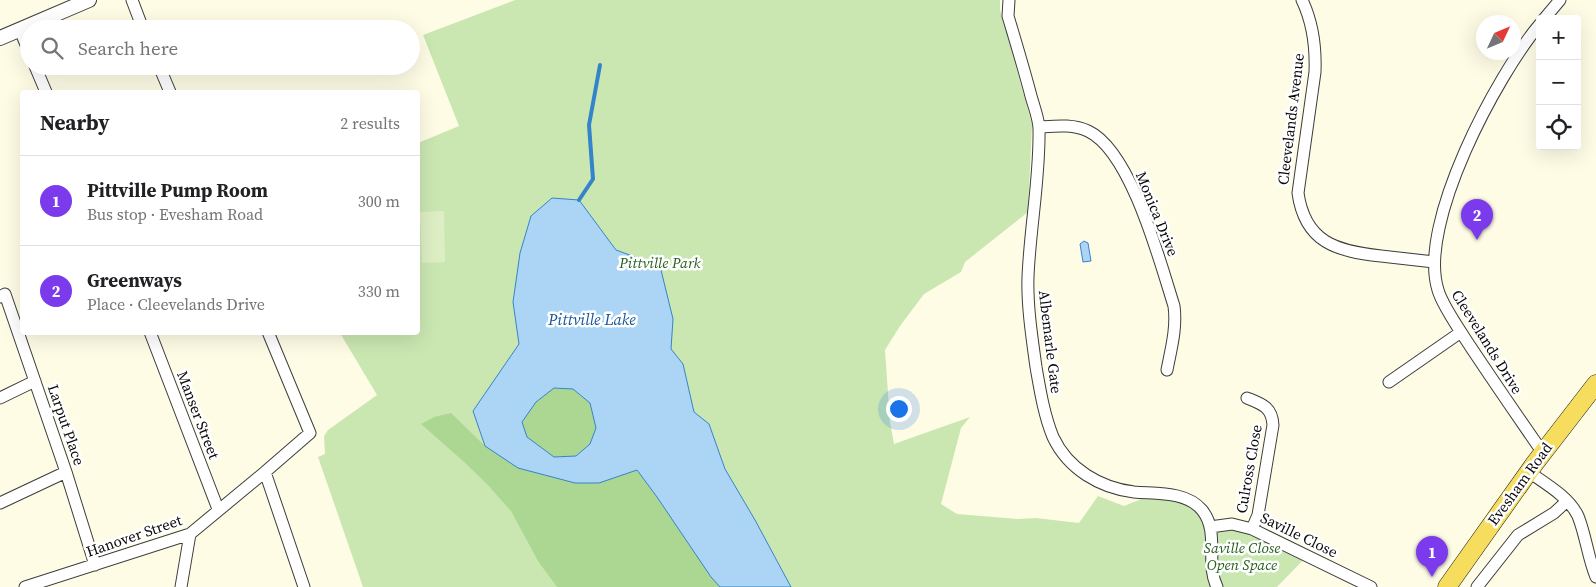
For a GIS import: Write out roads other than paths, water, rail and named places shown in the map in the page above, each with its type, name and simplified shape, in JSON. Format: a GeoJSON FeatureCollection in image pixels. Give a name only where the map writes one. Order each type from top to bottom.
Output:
{"type":"FeatureCollection","features":[{"type":"Feature","properties":{"kind":"main road","name":"Evesham Road"},"geometry":{"type":"LineString","coordinates":[[1447,587],[1542,453],[1596,384]]}},
{"type":"Feature","properties":{"kind":"street"},"geometry":{"type":"LineString","coordinates":[[43,20],[89,0]]}},
{"type":"Feature","properties":{"kind":"street"},"geometry":{"type":"LineString","coordinates":[[132,0],[140,20]]}},
{"type":"Feature","properties":{"kind":"street","name":"Albemarle Gate"},"geometry":{"type":"LineString","coordinates":[[1009,0],[1008,16],[1040,127],[1028,278],[1032,336],[1040,392],[1052,434],[1068,460],[1086,475],[1121,490],[1169,494],[1189,501],[1203,512],[1210,527]]}},
{"type":"Feature","properties":{"kind":"street","name":"Cleevelands Avenue"},"geometry":{"type":"LineString","coordinates":[[1302,0],[1311,24],[1316,56],[1298,193],[1301,210],[1309,226],[1328,244],[1344,251],[1434,262]]}},
{"type":"Feature","properties":{"kind":"street"},"geometry":{"type":"LineString","coordinates":[[1547,15],[1560,0]]}},
{"type":"Feature","properties":{"kind":"street","name":"Cleevelands Drive"},"geometry":{"type":"LineString","coordinates":[[1536,29],[1499,84],[1478,122],[1465,151],[1444,210],[1434,262],[1438,293],[1461,332],[1542,453]]}},
{"type":"Feature","properties":{"kind":"street"},"geometry":{"type":"LineString","coordinates":[[0,38],[20,30]]}},
{"type":"Feature","properties":{"kind":"street"},"geometry":{"type":"LineString","coordinates":[[39,75],[45,90]]}},
{"type":"Feature","properties":{"kind":"street"},"geometry":{"type":"LineString","coordinates":[[163,75],[169,90]]}},
{"type":"Feature","properties":{"kind":"street","name":"Monica Drive"},"geometry":{"type":"LineString","coordinates":[[1040,127],[1072,126],[1089,131],[1108,146],[1126,177],[1149,228],[1174,306],[1176,318],[1167,370]]}},
{"type":"Feature","properties":{"kind":"street","name":"Larput Place"},"geometry":{"type":"LineString","coordinates":[[3,296],[35,381],[95,565]]}},
{"type":"Feature","properties":{"kind":"street"},"geometry":{"type":"LineString","coordinates":[[1389,382],[1461,332]]}},
{"type":"Feature","properties":{"kind":"street","name":"Manser Street"},"geometry":{"type":"LineString","coordinates":[[151,335],[218,509]]}},
{"type":"Feature","properties":{"kind":"street","name":"Hanover Street"},"geometry":{"type":"LineString","coordinates":[[25,587],[190,534],[310,433],[269,335]]}},
{"type":"Feature","properties":{"kind":"street"},"geometry":{"type":"LineString","coordinates":[[0,398],[35,381]]}},
{"type":"Feature","properties":{"kind":"street","name":"Culross Close"},"geometry":{"type":"LineString","coordinates":[[1247,398],[1266,407],[1272,417],[1273,425],[1258,515],[1252,529]]}},
{"type":"Feature","properties":{"kind":"street"},"geometry":{"type":"LineString","coordinates":[[0,503],[66,472]]}},
{"type":"Feature","properties":{"kind":"street"},"geometry":{"type":"LineString","coordinates":[[265,472],[304,587]]}},
{"type":"Feature","properties":{"kind":"street"},"geometry":{"type":"LineString","coordinates":[[1529,472],[1567,501],[1578,516],[1596,577]]}},
{"type":"Feature","properties":{"kind":"street"},"geometry":{"type":"LineString","coordinates":[[1478,587],[1518,535],[1554,513],[1567,501]]}},
{"type":"Feature","properties":{"kind":"street","name":"Saville Close"},"geometry":{"type":"LineString","coordinates":[[1210,527],[1232,524],[1252,529],[1371,587]]}},
{"type":"Feature","properties":{"kind":"street"},"geometry":{"type":"LineString","coordinates":[[1210,527],[1212,569],[1214,582],[1217,587]]}},
{"type":"Feature","properties":{"kind":"street"},"geometry":{"type":"LineString","coordinates":[[181,587],[190,534]]}},
{"type":"Feature","properties":{"kind":"water","name":"Pittville Lake"},"geometry":{"type":"Polygon","coordinates":[[[552,198],[579,200],[616,250],[649,262],[661,270],[673,319],[671,349],[683,364],[694,412],[709,424],[725,469],[791,587],[720,587],[711,577],[637,470],[599,483],[575,483],[518,468],[485,446],[473,411],[519,344],[513,302],[520,253],[531,216],[552,198]],[[554,388],[536,402],[522,422],[527,437],[554,457],[576,456],[590,444],[596,428],[590,403],[573,389],[554,388]]]}},
{"type":"Feature","properties":{"kind":"water"},"geometry":{"type":"Polygon","coordinates":[[[1084,241],[1088,243],[1091,261],[1083,262],[1080,244],[1084,241]]]}},
{"type":"Feature","properties":{"kind":"waterway"},"geometry":{"type":"LineString","coordinates":[[579,200],[593,179],[589,125],[600,65]]}},
{"type":"Feature","properties":{"kind":"place","name":"Greenways"},"geometry":{"type":"Point","coordinates":[1477,240]}},
{"type":"Feature","properties":{"kind":"place","name":"Pittville Pump Room"},"geometry":{"type":"Point","coordinates":[1432,577]}},
{"type":"Feature","properties":{"kind":"park label","name":"Pittville Park"},"geometry":{"type":"Point","coordinates":[660,263]}},
{"type":"Feature","properties":{"kind":"park label","name":"Saville Close Open Space"},"geometry":{"type":"Point","coordinates":[1242,556]}}]}
